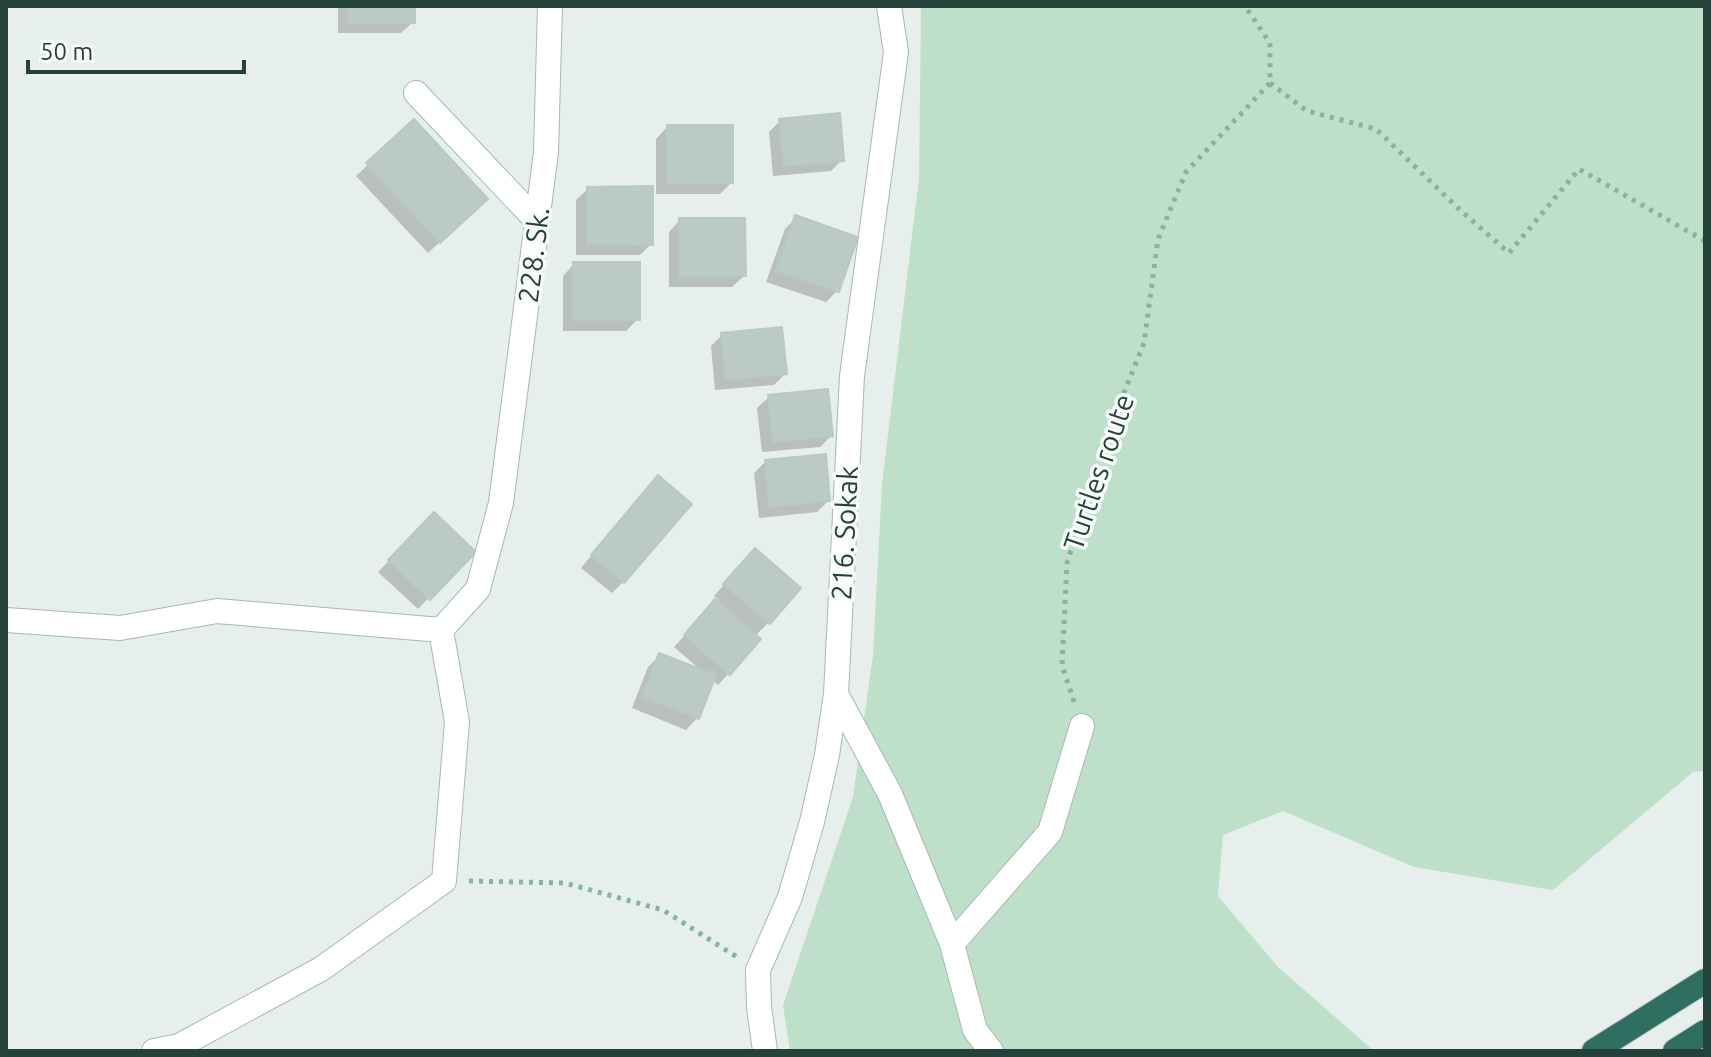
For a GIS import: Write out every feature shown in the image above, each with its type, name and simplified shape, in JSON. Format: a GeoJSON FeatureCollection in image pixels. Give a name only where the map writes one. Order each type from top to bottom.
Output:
{"type":"FeatureCollection","features":[{"type":"Feature","properties":{"kind":"highway"},"geometry":{"type":"LineString","coordinates":[[1594,1051],[1705,981]]}},
{"type":"Feature","properties":{"kind":"highway"},"geometry":{"type":"LineString","coordinates":[[1675,1051],[1705,1032]]}},
{"type":"Feature","properties":{"kind":"street","name":"228. Sk."},"geometry":{"type":"LineString","coordinates":[[441,630],[478,589],[501,503],[546,152],[550,6]]}},
{"type":"Feature","properties":{"kind":"street","name":"216. Sokak"},"geometry":{"type":"LineString","coordinates":[[765,1051],[758,970],[790,897],[812,822],[836,694],[852,376],[896,52],[889,6]]}},
{"type":"Feature","properties":{"kind":"street"},"geometry":{"type":"LineString","coordinates":[[416,93],[537,221]]}},
{"type":"Feature","properties":{"kind":"street"},"geometry":{"type":"LineString","coordinates":[[6,620],[120,628],[217,611],[441,630],[457,722],[444,881],[321,969],[179,1046],[154,1051]]}},
{"type":"Feature","properties":{"kind":"street"},"geometry":{"type":"LineString","coordinates":[[836,694],[890,794],[952,944],[975,1030],[991,1051]]}},
{"type":"Feature","properties":{"kind":"street"},"geometry":{"type":"LineString","coordinates":[[952,944],[1050,832],[1082,726]]}},
{"type":"Feature","properties":{"kind":"path"},"geometry":{"type":"LineString","coordinates":[[1245,6],[1270,43],[1270,83],[1307,111],[1376,129],[1509,253],[1579,169],[1705,241]]}},
{"type":"Feature","properties":{"kind":"path","name":"Turtles route"},"geometry":{"type":"LineString","coordinates":[[1082,726],[1062,665],[1067,563],[1108,432],[1144,343],[1158,239],[1186,172],[1270,83]]}},
{"type":"Feature","properties":{"kind":"path"},"geometry":{"type":"LineString","coordinates":[[444,881],[565,883],[649,906],[663,910],[758,970]]}},
{"type":"Feature","properties":{"kind":"green space"},"geometry":{"type":"Polygon","coordinates":[[[921,6],[1705,6],[1705,771],[1693,772],[1553,890],[1414,867],[1283,811],[1223,835],[1218,896],[1278,967],[1374,1051],[790,1051],[783,1005],[853,797],[873,655],[882,484],[919,178],[921,6]]]}},
{"type":"Feature","properties":{"kind":"building"},"geometry":{"type":"Polygon","coordinates":[[[348,6],[415,6],[415,23],[348,23],[348,6]]]}},
{"type":"Feature","properties":{"kind":"building"},"geometry":{"type":"Polygon","coordinates":[[[840,113],[844,161],[784,166],[779,119],[840,113]]]}},
{"type":"Feature","properties":{"kind":"building"},"geometry":{"type":"Polygon","coordinates":[[[414,119],[488,199],[440,243],[366,163],[414,119]]]}},
{"type":"Feature","properties":{"kind":"building"},"geometry":{"type":"Polygon","coordinates":[[[667,125],[733,125],[733,183],[667,183],[667,125]]]}},
{"type":"Feature","properties":{"kind":"building"},"geometry":{"type":"Polygon","coordinates":[[[653,186],[653,245],[587,244],[587,187],[653,186]]]}},
{"type":"Feature","properties":{"kind":"building"},"geometry":{"type":"Polygon","coordinates":[[[795,215],[858,237],[839,292],[776,271],[795,215]]]}},
{"type":"Feature","properties":{"kind":"building"},"geometry":{"type":"Polygon","coordinates":[[[679,218],[745,218],[746,276],[679,276],[679,218]]]}},
{"type":"Feature","properties":{"kind":"building"},"geometry":{"type":"Polygon","coordinates":[[[573,262],[640,262],[640,320],[573,320],[573,262]]]}},
{"type":"Feature","properties":{"kind":"building"},"geometry":{"type":"Polygon","coordinates":[[[782,327],[787,374],[726,380],[721,333],[782,327]]]}},
{"type":"Feature","properties":{"kind":"building"},"geometry":{"type":"Polygon","coordinates":[[[828,389],[833,436],[773,442],[768,395],[828,389]]]}},
{"type":"Feature","properties":{"kind":"building"},"geometry":{"type":"Polygon","coordinates":[[[826,454],[830,501],[769,507],[765,460],[826,454]]]}},
{"type":"Feature","properties":{"kind":"building"},"geometry":{"type":"Polygon","coordinates":[[[658,475],[692,504],[624,583],[591,555],[658,475]]]}},
{"type":"Feature","properties":{"kind":"building"},"geometry":{"type":"Polygon","coordinates":[[[434,512],[476,552],[430,600],[388,560],[434,512]]]}},
{"type":"Feature","properties":{"kind":"building"},"geometry":{"type":"Polygon","coordinates":[[[755,548],[801,588],[770,624],[723,584],[755,548]]]}},
{"type":"Feature","properties":{"kind":"building"},"geometry":{"type":"Polygon","coordinates":[[[715,599],[761,639],[730,675],[684,635],[715,599]]]}},
{"type":"Feature","properties":{"kind":"building"},"geometry":{"type":"Polygon","coordinates":[[[659,653],[716,675],[699,719],[642,697],[659,653]]]}}]}
